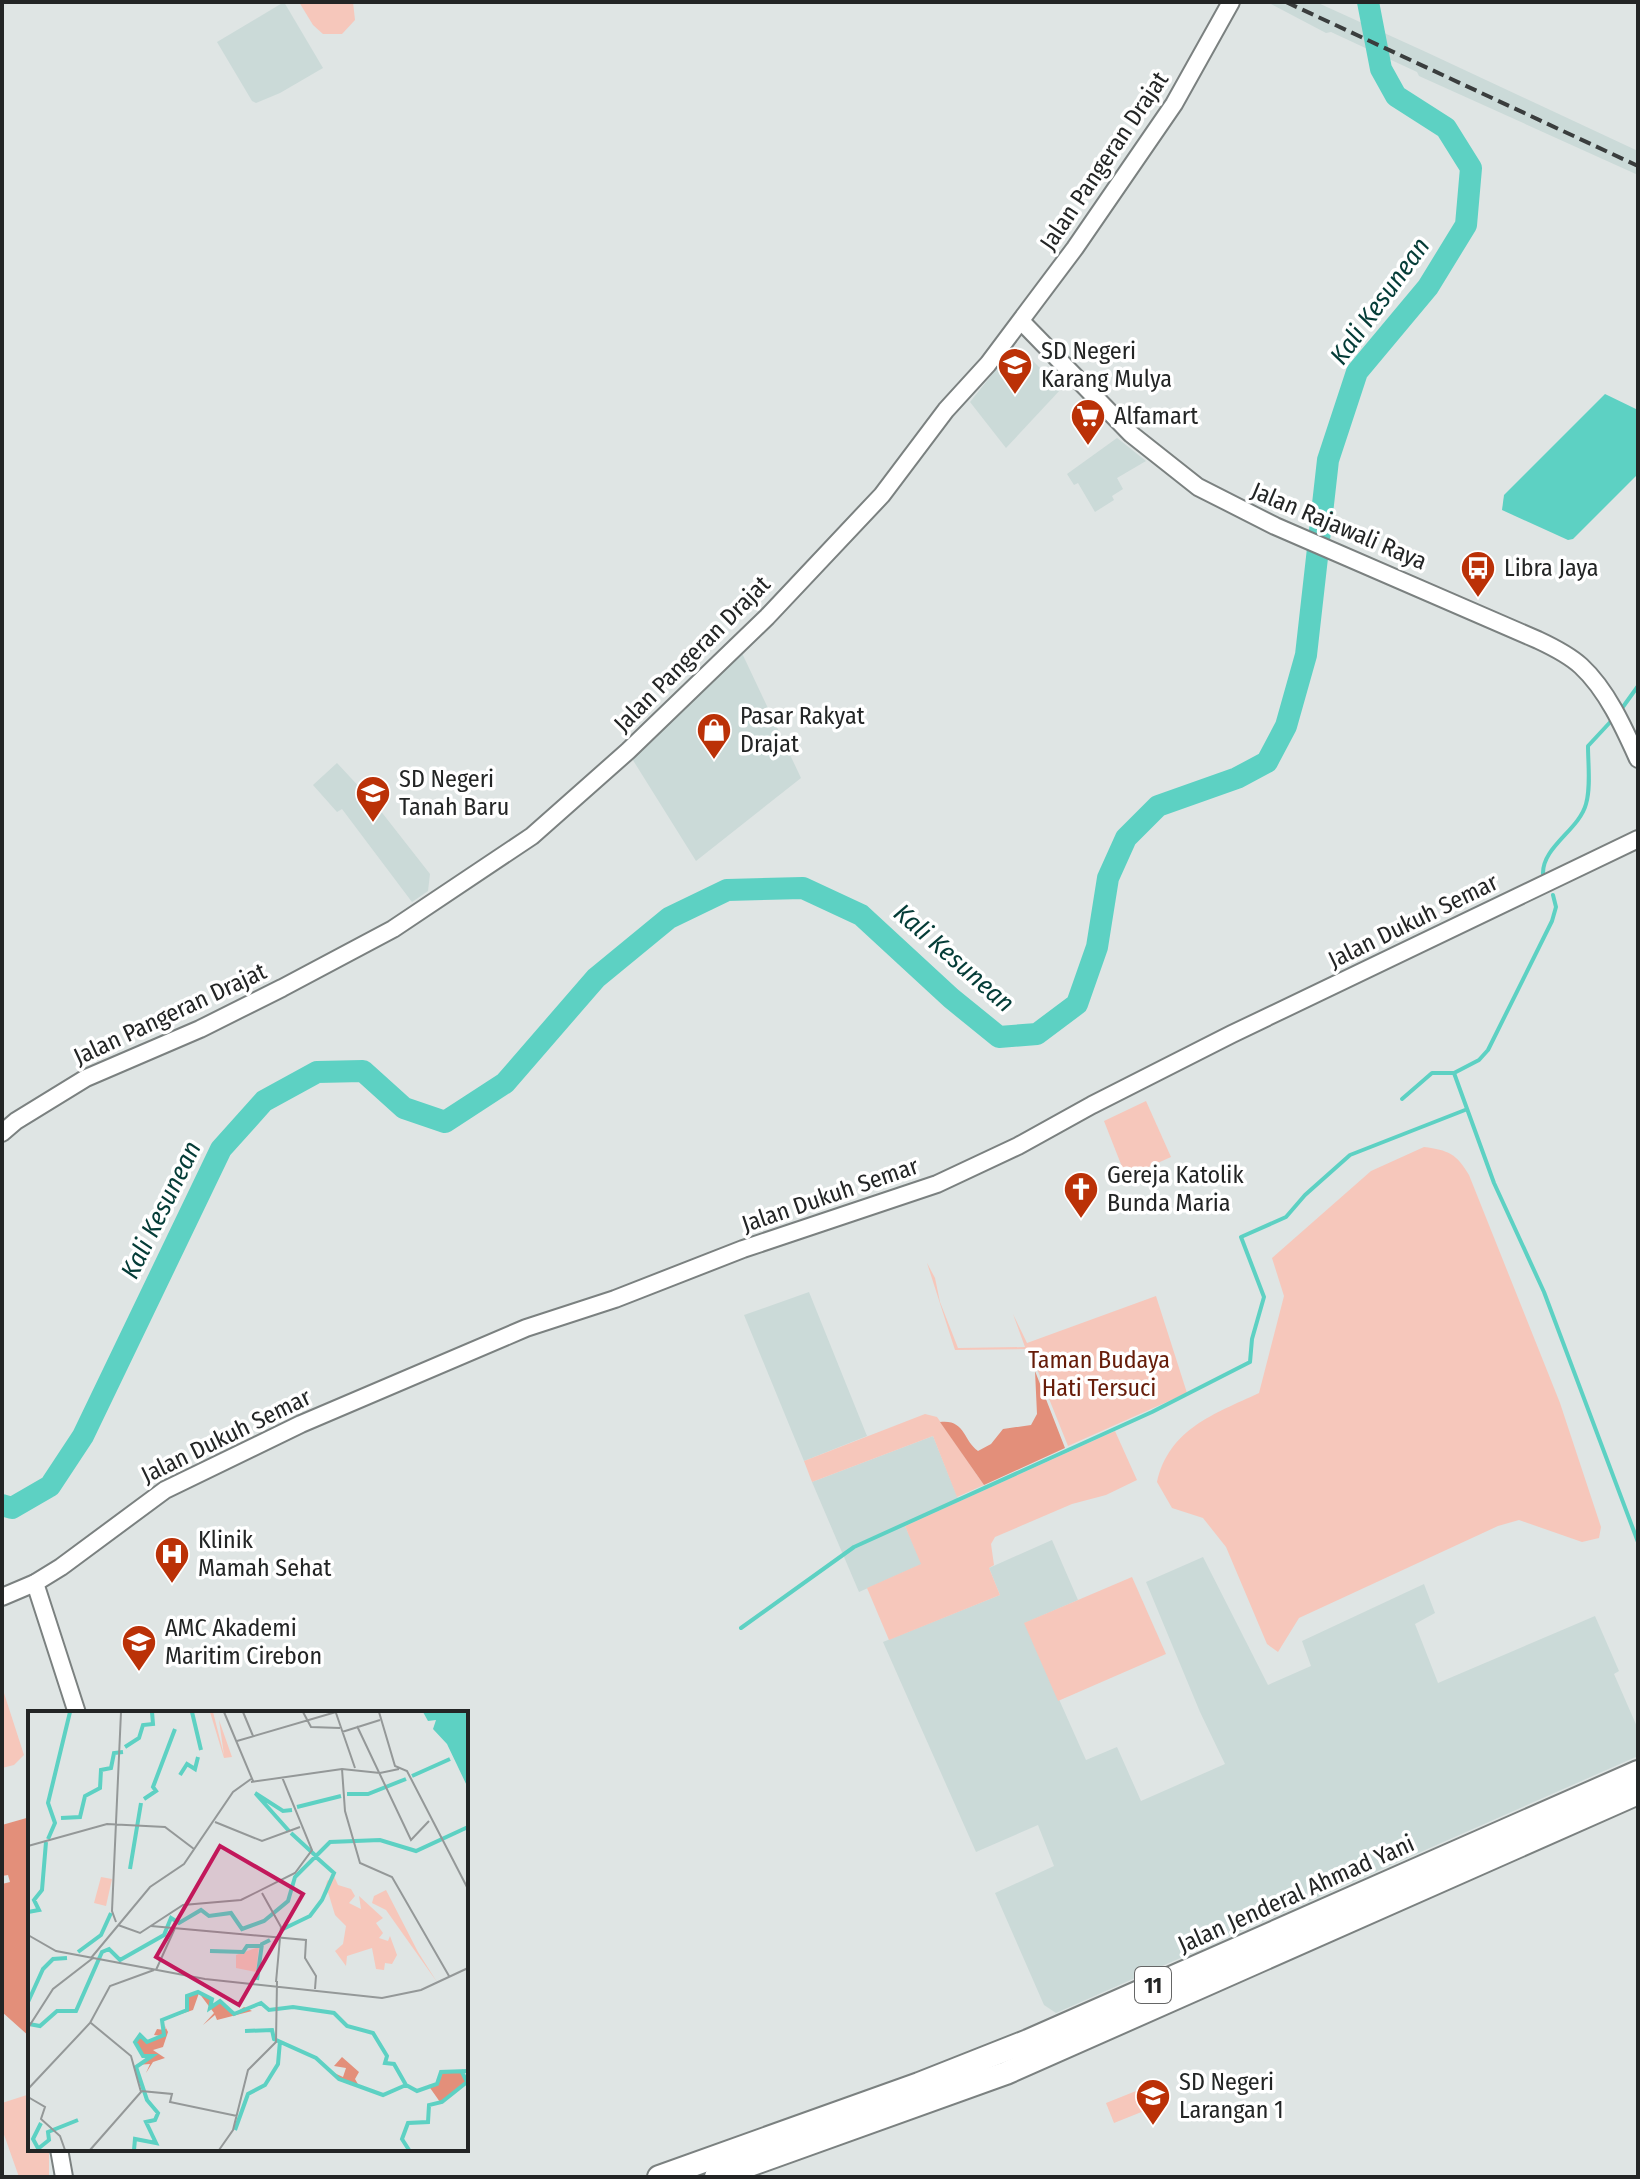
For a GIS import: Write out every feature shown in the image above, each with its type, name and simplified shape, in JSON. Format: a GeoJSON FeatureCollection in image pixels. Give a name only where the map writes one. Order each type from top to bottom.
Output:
{"type":"FeatureCollection","features":[{"type":"Feature","properties":{"kind":"highway","name":"Jalan Jenderal Ahmad Yani"},"geometry":{"type":"LineString","coordinates":[[659,2177],[933,2079],[1028,2041],[1638,1772]]}},
{"type":"Feature","properties":{"kind":"highway","name":"Jalan Jenderal Ahmad Yani"},"geometry":{"type":"LineString","coordinates":[[716,2177],[1006,2073],[1638,1793]]}},
{"type":"Feature","properties":{"kind":"street","name":"Jalan Pangeran Drajat"},"geometry":{"type":"LineString","coordinates":[[2,1133],[86,1078],[200,1029],[393,929],[532,836],[628,751],[767,617],[882,495],[946,410],[1022,322],[1174,104],[1231,2]]}},
{"type":"Feature","properties":{"kind":"street","name":"Jalan Rajawali Raya"},"geometry":{"type":"LineString","coordinates":[[1022,322],[1120,424],[1198,487],[1275,526],[1342,553],[1571,657],[1590,676],[1608,703],[1638,759]]}},
{"type":"Feature","properties":{"kind":"street","name":"Jalan Dukuh Semar"},"geometry":{"type":"LineString","coordinates":[[2,1597],[35,1583],[61,1567],[165,1490],[301,1424],[526,1328],[615,1299],[743,1249],[937,1184],[1018,1146],[1245,1028],[1638,839]]}},
{"type":"Feature","properties":{"kind":"street"},"geometry":{"type":"LineString","coordinates":[[35,1583],[76,1711]]}},
{"type":"Feature","properties":{"kind":"street"},"geometry":{"type":"LineString","coordinates":[[59,2151],[64,2177]]}},
{"type":"Feature","properties":{"kind":"shaded area"},"geometry":{"type":"Polygon","coordinates":[[[284,2],[323,68],[256,103],[217,42],[284,2]]]}},
{"type":"Feature","properties":{"kind":"shaded area"},"geometry":{"type":"Polygon","coordinates":[[[1267,2],[1316,2],[1426,52],[1638,151],[1638,175],[1419,76],[1417,72],[1331,32],[1326,33],[1267,2]]]}},
{"type":"Feature","properties":{"kind":"shaded area","name":"SD Negeri Karang Mulya"},"geometry":{"type":"Polygon","coordinates":[[[1011,351],[1024,352],[1061,389],[1006,448],[970,402],[1011,351]]]}},
{"type":"Feature","properties":{"kind":"shaded area"},"geometry":{"type":"Polygon","coordinates":[[[1605,394],[1638,410],[1638,474],[1573,539],[1568,540],[1502,510],[1504,495],[1605,394]]]}},
{"type":"Feature","properties":{"kind":"shaded area"},"geometry":{"type":"Polygon","coordinates":[[[1117,438],[1146,461],[1117,478],[1123,489],[1112,496],[1114,500],[1095,512],[1078,483],[1074,485],[1067,474],[1117,438]]]}},
{"type":"Feature","properties":{"kind":"shaded area"},"geometry":{"type":"Polygon","coordinates":[[[741,651],[801,778],[696,861],[631,757],[741,651]]]}},
{"type":"Feature","properties":{"kind":"shaded area","name":"SD Negeri Tanah Baru"},"geometry":{"type":"Polygon","coordinates":[[[337,763],[376,805],[430,874],[428,891],[412,902],[342,809],[337,812],[313,785],[337,763]]]}},
{"type":"Feature","properties":{"kind":"shaded area"},"geometry":{"type":"Polygon","coordinates":[[[809,1292],[867,1436],[804,1461],[744,1315],[809,1292]]]}},
{"type":"Feature","properties":{"kind":"shaded area"},"geometry":{"type":"Polygon","coordinates":[[[1035,1371],[1065,1448],[984,1485],[940,1422],[959,1427],[978,1451],[991,1444],[1003,1429],[1031,1425],[1037,1414],[1035,1371]]]}},
{"type":"Feature","properties":{"kind":"shaded area"},"geometry":{"type":"Polygon","coordinates":[[[933,1436],[959,1501],[905,1526],[922,1564],[859,1592],[812,1482],[933,1436]]]}},
{"type":"Feature","properties":{"kind":"shaded area"},"geometry":{"type":"Polygon","coordinates":[[[1052,1540],[1078,1600],[1025,1623],[1086,1760],[1117,1747],[1141,1801],[1225,1764],[1146,1582],[1203,1557],[1268,1685],[1311,1666],[1302,1641],[1424,1584],[1435,1613],[1415,1624],[1438,1683],[1595,1616],[1619,1671],[1614,1674],[1638,1729],[1638,1756],[1056,2013],[1044,2005],[995,1893],[1054,1866],[1038,1825],[976,1852],[883,1642],[1000,1595],[989,1568],[1052,1540]]]}},
{"type":"Feature","properties":{"kind":"shaded area"},"geometry":{"type":"Polygon","coordinates":[[[28,1818],[28,2035],[2,2012],[2,1884],[10,1882],[8,1875],[2,1876],[2,1825],[28,1818]]]}},
{"type":"Feature","properties":{"kind":"green space"},"geometry":{"type":"Polygon","coordinates":[[[299,2],[353,2],[355,20],[342,34],[323,34],[313,25],[299,2]]]}},
{"type":"Feature","properties":{"kind":"green space"},"geometry":{"type":"Polygon","coordinates":[[[1146,1101],[1171,1157],[1126,1177],[1104,1121],[1146,1101]]]}},
{"type":"Feature","properties":{"kind":"green space"},"geometry":{"type":"Polygon","coordinates":[[[1424,1147],[1451,1154],[1469,1175],[1560,1403],[1601,1527],[1599,1538],[1582,1542],[1519,1520],[1498,1526],[1299,1618],[1278,1652],[1267,1644],[1226,1547],[1203,1518],[1172,1508],[1157,1482],[1163,1464],[1183,1436],[1210,1416],[1259,1393],[1284,1296],[1272,1258],[1371,1171],[1424,1147]]]}},
{"type":"Feature","properties":{"kind":"green space","name":"Taman Budaya Hati Tersuci"},"geometry":{"type":"Polygon","coordinates":[[[927,1263],[958,1348],[1025,1347],[1013,1314],[1027,1343],[1156,1296],[1187,1393],[1068,1446],[1029,1349],[955,1350],[927,1263]]]}},
{"type":"Feature","properties":{"kind":"green space"},"geometry":{"type":"Polygon","coordinates":[[[925,1414],[937,1417],[984,1485],[957,1497],[933,1436],[812,1482],[804,1461],[925,1414]]]}},
{"type":"Feature","properties":{"kind":"green space"},"geometry":{"type":"Polygon","coordinates":[[[1115,1431],[1137,1480],[995,1537],[991,1544],[994,1565],[989,1568],[1000,1595],[889,1640],[867,1588],[921,1564],[905,1526],[1115,1431]]]}},
{"type":"Feature","properties":{"kind":"green space"},"geometry":{"type":"Polygon","coordinates":[[[1132,1577],[1166,1654],[1058,1701],[1024,1623],[1132,1577]]]}},
{"type":"Feature","properties":{"kind":"green space"},"geometry":{"type":"Polygon","coordinates":[[[3,1690],[24,1755],[14,1765],[2,1768],[3,1690]]]}},
{"type":"Feature","properties":{"kind":"green space"},"geometry":{"type":"Polygon","coordinates":[[[1141,2089],[1149,2109],[1114,2123],[1106,2103],[1141,2089]]]}},
{"type":"Feature","properties":{"kind":"green space"},"geometry":{"type":"Polygon","coordinates":[[[28,2095],[28,2151],[49,2151],[49,2177],[19,2177],[2,2129],[2,2103],[28,2095]]]}},
{"type":"Feature","properties":{"kind":"waterway","name":"Kali Kesunean"},"geometry":{"type":"LineString","coordinates":[[2,1505],[12,1508],[50,1486],[83,1436],[221,1149],[264,1101],[317,1072],[363,1071],[404,1108],[445,1122],[505,1083],[596,978],[669,918],[727,890],[803,888],[861,915],[951,998],[999,1037],[1037,1034],[1077,1004],[1097,947],[1108,878],[1126,838],[1158,806],[1237,778],[1267,762],[1286,726],[1306,655],[1328,460],[1357,372],[1428,287],[1466,225],[1471,168],[1446,128],[1396,96],[1381,69],[1368,2]]}},
{"type":"Feature","properties":{"kind":"waterway"},"geometry":{"type":"LineString","coordinates":[[1620,711],[1638,686]]}},
{"type":"Feature","properties":{"kind":"waterway"},"geometry":{"type":"LineString","coordinates":[[1543,874],[1548,855],[1576,822],[1586,804],[1588,746],[1614,718]]}},
{"type":"Feature","properties":{"kind":"waterway"},"geometry":{"type":"LineString","coordinates":[[1553,895],[1556,907],[1552,921],[1488,1050],[1479,1060],[1454,1073],[1494,1183],[1544,1292],[1638,1542]]}},
{"type":"Feature","properties":{"kind":"waterway"},"geometry":{"type":"LineString","coordinates":[[1402,1099],[1432,1073],[1454,1073]]}},
{"type":"Feature","properties":{"kind":"waterway"},"geometry":{"type":"LineString","coordinates":[[741,1628],[854,1547],[1152,1412],[1250,1362],[1252,1339],[1264,1297],[1241,1237],[1286,1217],[1305,1195],[1350,1155],[1465,1110]]}},
{"type":"Feature","properties":{"kind":"railway"},"geometry":{"type":"LineString","coordinates":[[1286,2],[1638,166]]}},
{"type":"Feature","properties":{"kind":"place","name":"SD Negeri Karang Mulya"},"geometry":{"type":"Point","coordinates":[1015,396]}},
{"type":"Feature","properties":{"kind":"place","name":"Alfamart"},"geometry":{"type":"Point","coordinates":[1088,447]}},
{"type":"Feature","properties":{"kind":"place","name":"Libra Jaya"},"geometry":{"type":"Point","coordinates":[1478,599]}},
{"type":"Feature","properties":{"kind":"place","name":"Pasar Rakyat Drajat"},"geometry":{"type":"Point","coordinates":[714,761]}},
{"type":"Feature","properties":{"kind":"place","name":"SD Negeri Tanah Baru"},"geometry":{"type":"Point","coordinates":[373,824]}},
{"type":"Feature","properties":{"kind":"place","name":"Gereja Katolik Bunda Maria"},"geometry":{"type":"Point","coordinates":[1081,1220]}},
{"type":"Feature","properties":{"kind":"place","name":"Klinik Mamah Sehat"},"geometry":{"type":"Point","coordinates":[172,1585]}},
{"type":"Feature","properties":{"kind":"place","name":"AMC Akademi Maritim Cirebon"},"geometry":{"type":"Point","coordinates":[139,1673]}},
{"type":"Feature","properties":{"kind":"place","name":"SD Negeri Larangan 1"},"geometry":{"type":"Point","coordinates":[1153,2127]}}]}
